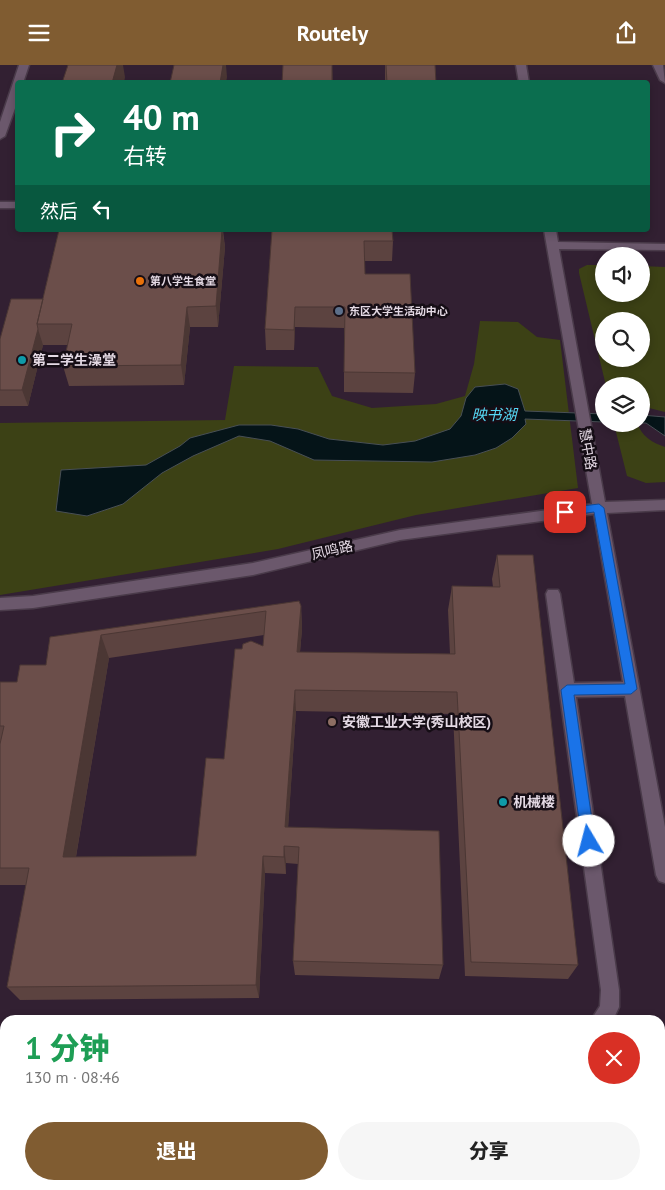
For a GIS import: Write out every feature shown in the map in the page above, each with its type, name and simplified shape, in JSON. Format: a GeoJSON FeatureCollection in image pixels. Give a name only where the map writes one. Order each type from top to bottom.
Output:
{"type":"FeatureCollection","features":[{"type":"Feature","properties":{"kind":"street"},"geometry":{"type":"LineString","coordinates":[[19,80],[24,65]]}},
{"type":"Feature","properties":{"kind":"street"},"geometry":{"type":"LineString","coordinates":[[521,65],[524,80]]}},
{"type":"Feature","properties":{"kind":"street"},"geometry":{"type":"LineString","coordinates":[[658,65],[665,80]]}},
{"type":"Feature","properties":{"kind":"street"},"geometry":{"type":"LineString","coordinates":[[0,136],[15,92]]}},
{"type":"Feature","properties":{"kind":"street"},"geometry":{"type":"LineString","coordinates":[[0,205],[15,205]]}},
{"type":"Feature","properties":{"kind":"street","name":"慧中路"},"geometry":{"type":"LineString","coordinates":[[550,232],[665,875]]}},
{"type":"Feature","properties":{"kind":"street"},"geometry":{"type":"LineString","coordinates":[[553,245],[665,247]]}},
{"type":"Feature","properties":{"kind":"street","name":"凤鸣路"},"geometry":{"type":"LineString","coordinates":[[0,604],[33,602],[253,569],[400,535],[599,508],[665,505]]}},
{"type":"Feature","properties":{"kind":"street"},"geometry":{"type":"LineString","coordinates":[[553,594],[610,990],[610,1009],[607,1015]]}},
{"type":"Feature","properties":{"kind":"street"},"geometry":{"type":"LineString","coordinates":[[567,690],[631,689]]}},
{"type":"Feature","properties":{"kind":"green space"},"geometry":{"type":"Polygon","coordinates":[[[587,265],[595,265],[595,302],[650,302],[650,266],[665,267],[665,412],[650,408],[650,377],[604,377],[601,367],[650,367],[650,312],[595,312],[595,340],[579,269],[587,265]]]}},
{"type":"Feature","properties":{"kind":"green space"},"geometry":{"type":"Polygon","coordinates":[[[480,321],[518,322],[537,337],[560,340],[578,488],[416,515],[278,549],[0,595],[0,423],[225,420],[234,366],[318,367],[332,396],[372,408],[436,404],[465,396],[474,364],[480,321]]]}},
{"type":"Feature","properties":{"kind":"green space"},"geometry":{"type":"Polygon","coordinates":[[[616,432],[642,432],[648,439],[665,447],[665,482],[646,483],[627,476],[616,432]]]}},
{"type":"Feature","properties":{"kind":"water","name":"映书湖"},"geometry":{"type":"Polygon","coordinates":[[[505,384],[518,389],[525,411],[595,414],[595,422],[525,419],[526,424],[512,438],[496,448],[475,455],[432,462],[314,460],[270,441],[239,436],[193,456],[162,473],[123,504],[87,516],[56,511],[61,470],[146,465],[180,446],[190,438],[239,425],[271,425],[298,429],[329,439],[383,445],[415,441],[450,429],[461,416],[466,398],[475,387],[505,384]]]}},
{"type":"Feature","properties":{"kind":"water"},"geometry":{"type":"Polygon","coordinates":[[[650,416],[665,417],[665,436],[650,426],[650,416]]]}},
{"type":"Feature","properties":{"kind":"building"},"geometry":{"type":"Polygon","coordinates":[[[68,65],[117,65],[113,80],[63,80],[68,65]]]}},
{"type":"Feature","properties":{"kind":"building"},"geometry":{"type":"Polygon","coordinates":[[[174,65],[223,65],[220,80],[171,80],[174,65]]]}},
{"type":"Feature","properties":{"kind":"building"},"geometry":{"type":"Polygon","coordinates":[[[283,65],[332,65],[332,80],[282,80],[283,65]]]}},
{"type":"Feature","properties":{"kind":"building"},"geometry":{"type":"Polygon","coordinates":[[[386,65],[435,65],[436,80],[387,80],[386,65]]]}},
{"type":"Feature","properties":{"kind":"building","name":"第八学生食堂"},"geometry":{"type":"Polygon","coordinates":[[[59,232],[222,232],[216,306],[187,307],[181,365],[63,366],[72,324],[37,324],[59,232]]]}},
{"type":"Feature","properties":{"kind":"building","name":"东区大学生活动中心"},"geometry":{"type":"Polygon","coordinates":[[[272,232],[392,232],[393,241],[364,241],[365,274],[410,274],[415,373],[344,372],[345,307],[295,307],[294,330],[265,329],[272,232]]]}},
{"type":"Feature","properties":{"kind":"building","name":"第二学生澡堂"},"geometry":{"type":"Polygon","coordinates":[[[11,299],[43,299],[37,324],[38,329],[22,390],[0,390],[0,339],[11,299]]]}},
{"type":"Feature","properties":{"kind":"building","name":"机械楼"},"geometry":{"type":"Polygon","coordinates":[[[497,555],[533,555],[578,965],[471,962],[457,692],[295,690],[285,827],[439,831],[443,965],[293,961],[299,847],[284,846],[284,857],[263,856],[256,985],[7,987],[29,868],[0,868],[0,744],[4,726],[0,726],[0,682],[17,682],[20,665],[46,665],[50,637],[299,601],[301,606],[297,652],[455,654],[452,586],[500,587],[497,555]],[[266,611],[101,635],[63,857],[196,856],[206,758],[224,759],[235,649],[242,649],[243,644],[251,641],[263,646],[266,611]]]}},
{"type":"Feature","properties":{"kind":"place","name":"第八学生食堂"},"geometry":{"type":"Point","coordinates":[140,281]}},
{"type":"Feature","properties":{"kind":"place","name":"东区大学生活动中心"},"geometry":{"type":"Point","coordinates":[339,311]}},
{"type":"Feature","properties":{"kind":"place","name":"第二学生澡堂"},"geometry":{"type":"Point","coordinates":[22,360]}},
{"type":"Feature","properties":{"kind":"place","name":"安徽工业大学(秀山校区)"},"geometry":{"type":"Point","coordinates":[332,722]}},
{"type":"Feature","properties":{"kind":"place","name":"机械楼"},"geometry":{"type":"Point","coordinates":[503,802]}},
{"type":"Feature","properties":{"kind":"route"},"geometry":{"type":"LineString","coordinates":[[565,512],[599,508],[631,689],[567,690],[589,841]]}}]}
